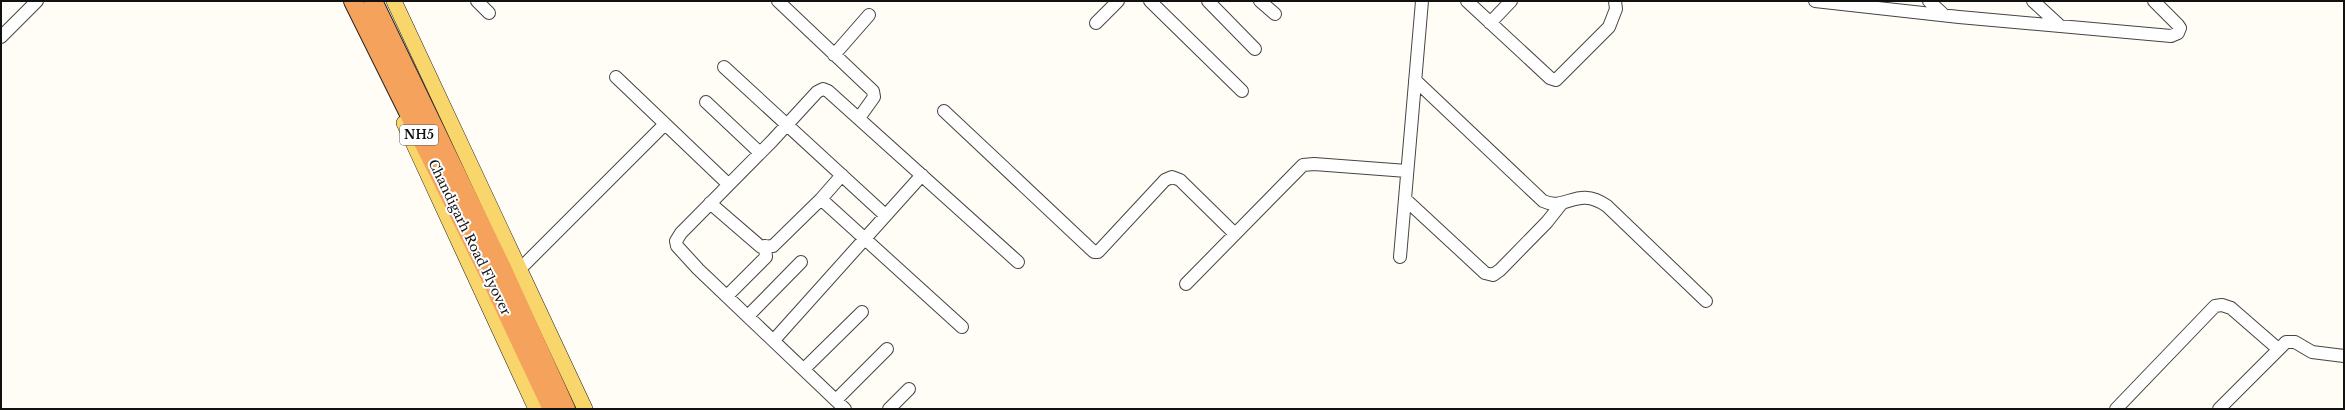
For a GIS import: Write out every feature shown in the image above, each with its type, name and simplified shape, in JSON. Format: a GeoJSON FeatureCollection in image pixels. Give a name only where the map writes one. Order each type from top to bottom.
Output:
{"type":"FeatureCollection","features":[{"type":"Feature","properties":{"kind":"highway","name":"Chandigarh Road Flyover"},"geometry":{"type":"LineString","coordinates":[[353,1],[486,269],[552,409]]}},
{"type":"Feature","properties":{"kind":"highway","name":"Chandigarh Road Flyover"},"geometry":{"type":"LineString","coordinates":[[373,1],[502,268],[566,409]]}},
{"type":"Feature","properties":{"kind":"main road"},"geometry":{"type":"LineString","coordinates":[[346,1],[536,409]]}},
{"type":"Feature","properties":{"kind":"main road"},"geometry":{"type":"LineString","coordinates":[[394,1],[585,409]]}},
{"type":"Feature","properties":{"kind":"street"},"geometry":{"type":"LineString","coordinates":[[1,38],[37,1]]}},
{"type":"Feature","properties":{"kind":"street"},"geometry":{"type":"LineString","coordinates":[[477,1],[489,13]]}},
{"type":"Feature","properties":{"kind":"street"},"geometry":{"type":"LineString","coordinates":[[778,1],[873,91],[874,97],[859,118]]}},
{"type":"Feature","properties":{"kind":"street"},"geometry":{"type":"LineString","coordinates":[[1096,24],[1118,1]]}},
{"type":"Feature","properties":{"kind":"street"},"geometry":{"type":"LineString","coordinates":[[1150,1],[1242,91]]}},
{"type":"Feature","properties":{"kind":"street"},"geometry":{"type":"LineString","coordinates":[[1208,1],[1255,49]]}},
{"type":"Feature","properties":{"kind":"street"},"geometry":{"type":"LineString","coordinates":[[1260,1],[1275,14]]}},
{"type":"Feature","properties":{"kind":"street"},"geometry":{"type":"LineString","coordinates":[[1400,257],[1422,1]]}},
{"type":"Feature","properties":{"kind":"street"},"geometry":{"type":"LineString","coordinates":[[1467,1],[1550,78],[1556,80],[1609,27],[1616,9],[1615,1]]}},
{"type":"Feature","properties":{"kind":"street"},"geometry":{"type":"LineString","coordinates":[[1490,23],[1511,1]]}},
{"type":"Feature","properties":{"kind":"street"},"geometry":{"type":"LineString","coordinates":[[1929,1],[1944,16]]}},
{"type":"Feature","properties":{"kind":"street"},"geometry":{"type":"LineString","coordinates":[[2034,1],[2060,26]]}},
{"type":"Feature","properties":{"kind":"street"},"geometry":{"type":"LineString","coordinates":[[1823,2],[1944,16],[2175,35],[2180,31],[2178,24],[2154,1]]}},
{"type":"Feature","properties":{"kind":"street"},"geometry":{"type":"LineString","coordinates":[[834,55],[869,15]]}},
{"type":"Feature","properties":{"kind":"street"},"geometry":{"type":"LineString","coordinates":[[724,67],[885,215]]}},
{"type":"Feature","properties":{"kind":"street"},"geometry":{"type":"LineString","coordinates":[[616,77],[728,184]]}},
{"type":"Feature","properties":{"kind":"street"},"geometry":{"type":"LineString","coordinates":[[1415,80],[1543,201],[1554,204],[1586,197],[1596,198],[1607,206],[1706,301]]}},
{"type":"Feature","properties":{"kind":"street"},"geometry":{"type":"LineString","coordinates":[[845,409],[698,269],[678,246],[676,241],[681,233],[760,153],[812,96],[823,89],[828,91],[1018,262]]}},
{"type":"Feature","properties":{"kind":"street"},"geometry":{"type":"LineString","coordinates":[[706,102],[760,153]]}},
{"type":"Feature","properties":{"kind":"street"},"geometry":{"type":"LineString","coordinates":[[944,111],[1094,252],[1098,252],[1166,180],[1172,177],[1180,180],[1236,234]]}},
{"type":"Feature","properties":{"kind":"street"},"geometry":{"type":"LineString","coordinates":[[520,269],[665,124]]}},
{"type":"Feature","properties":{"kind":"street"},"geometry":{"type":"LineString","coordinates":[[1186,284],[1303,165],[1314,164],[1407,171]]}},
{"type":"Feature","properties":{"kind":"street"},"geometry":{"type":"LineString","coordinates":[[710,203],[761,247],[773,246],[821,199],[842,175]]}},
{"type":"Feature","properties":{"kind":"street"},"geometry":{"type":"LineString","coordinates":[[774,340],[922,175]]}},
{"type":"Feature","properties":{"kind":"street"},"geometry":{"type":"LineString","coordinates":[[821,199],[962,327]]}},
{"type":"Feature","properties":{"kind":"street"},"geometry":{"type":"LineString","coordinates":[[1405,199],[1485,273],[1493,275],[1500,270],[1537,232],[1562,203]]}},
{"type":"Feature","properties":{"kind":"street"},"geometry":{"type":"LineString","coordinates":[[727,296],[766,257],[765,246]]}},
{"type":"Feature","properties":{"kind":"street"},"geometry":{"type":"LineString","coordinates":[[748,316],[802,262]]}},
{"type":"Feature","properties":{"kind":"street"},"geometry":{"type":"LineString","coordinates":[[2116,409],[2215,306],[2222,305],[2232,308],[2277,348]]}},
{"type":"Feature","properties":{"kind":"street"},"geometry":{"type":"LineString","coordinates":[[804,369],[862,312]]}},
{"type":"Feature","properties":{"kind":"street"},"geometry":{"type":"LineString","coordinates":[[2219,409],[2281,344],[2290,341],[2312,352],[2344,356]]}},
{"type":"Feature","properties":{"kind":"street"},"geometry":{"type":"LineString","coordinates":[[836,400],[887,349]]}},
{"type":"Feature","properties":{"kind":"street"},"geometry":{"type":"LineString","coordinates":[[889,409],[909,389]]}}]}
